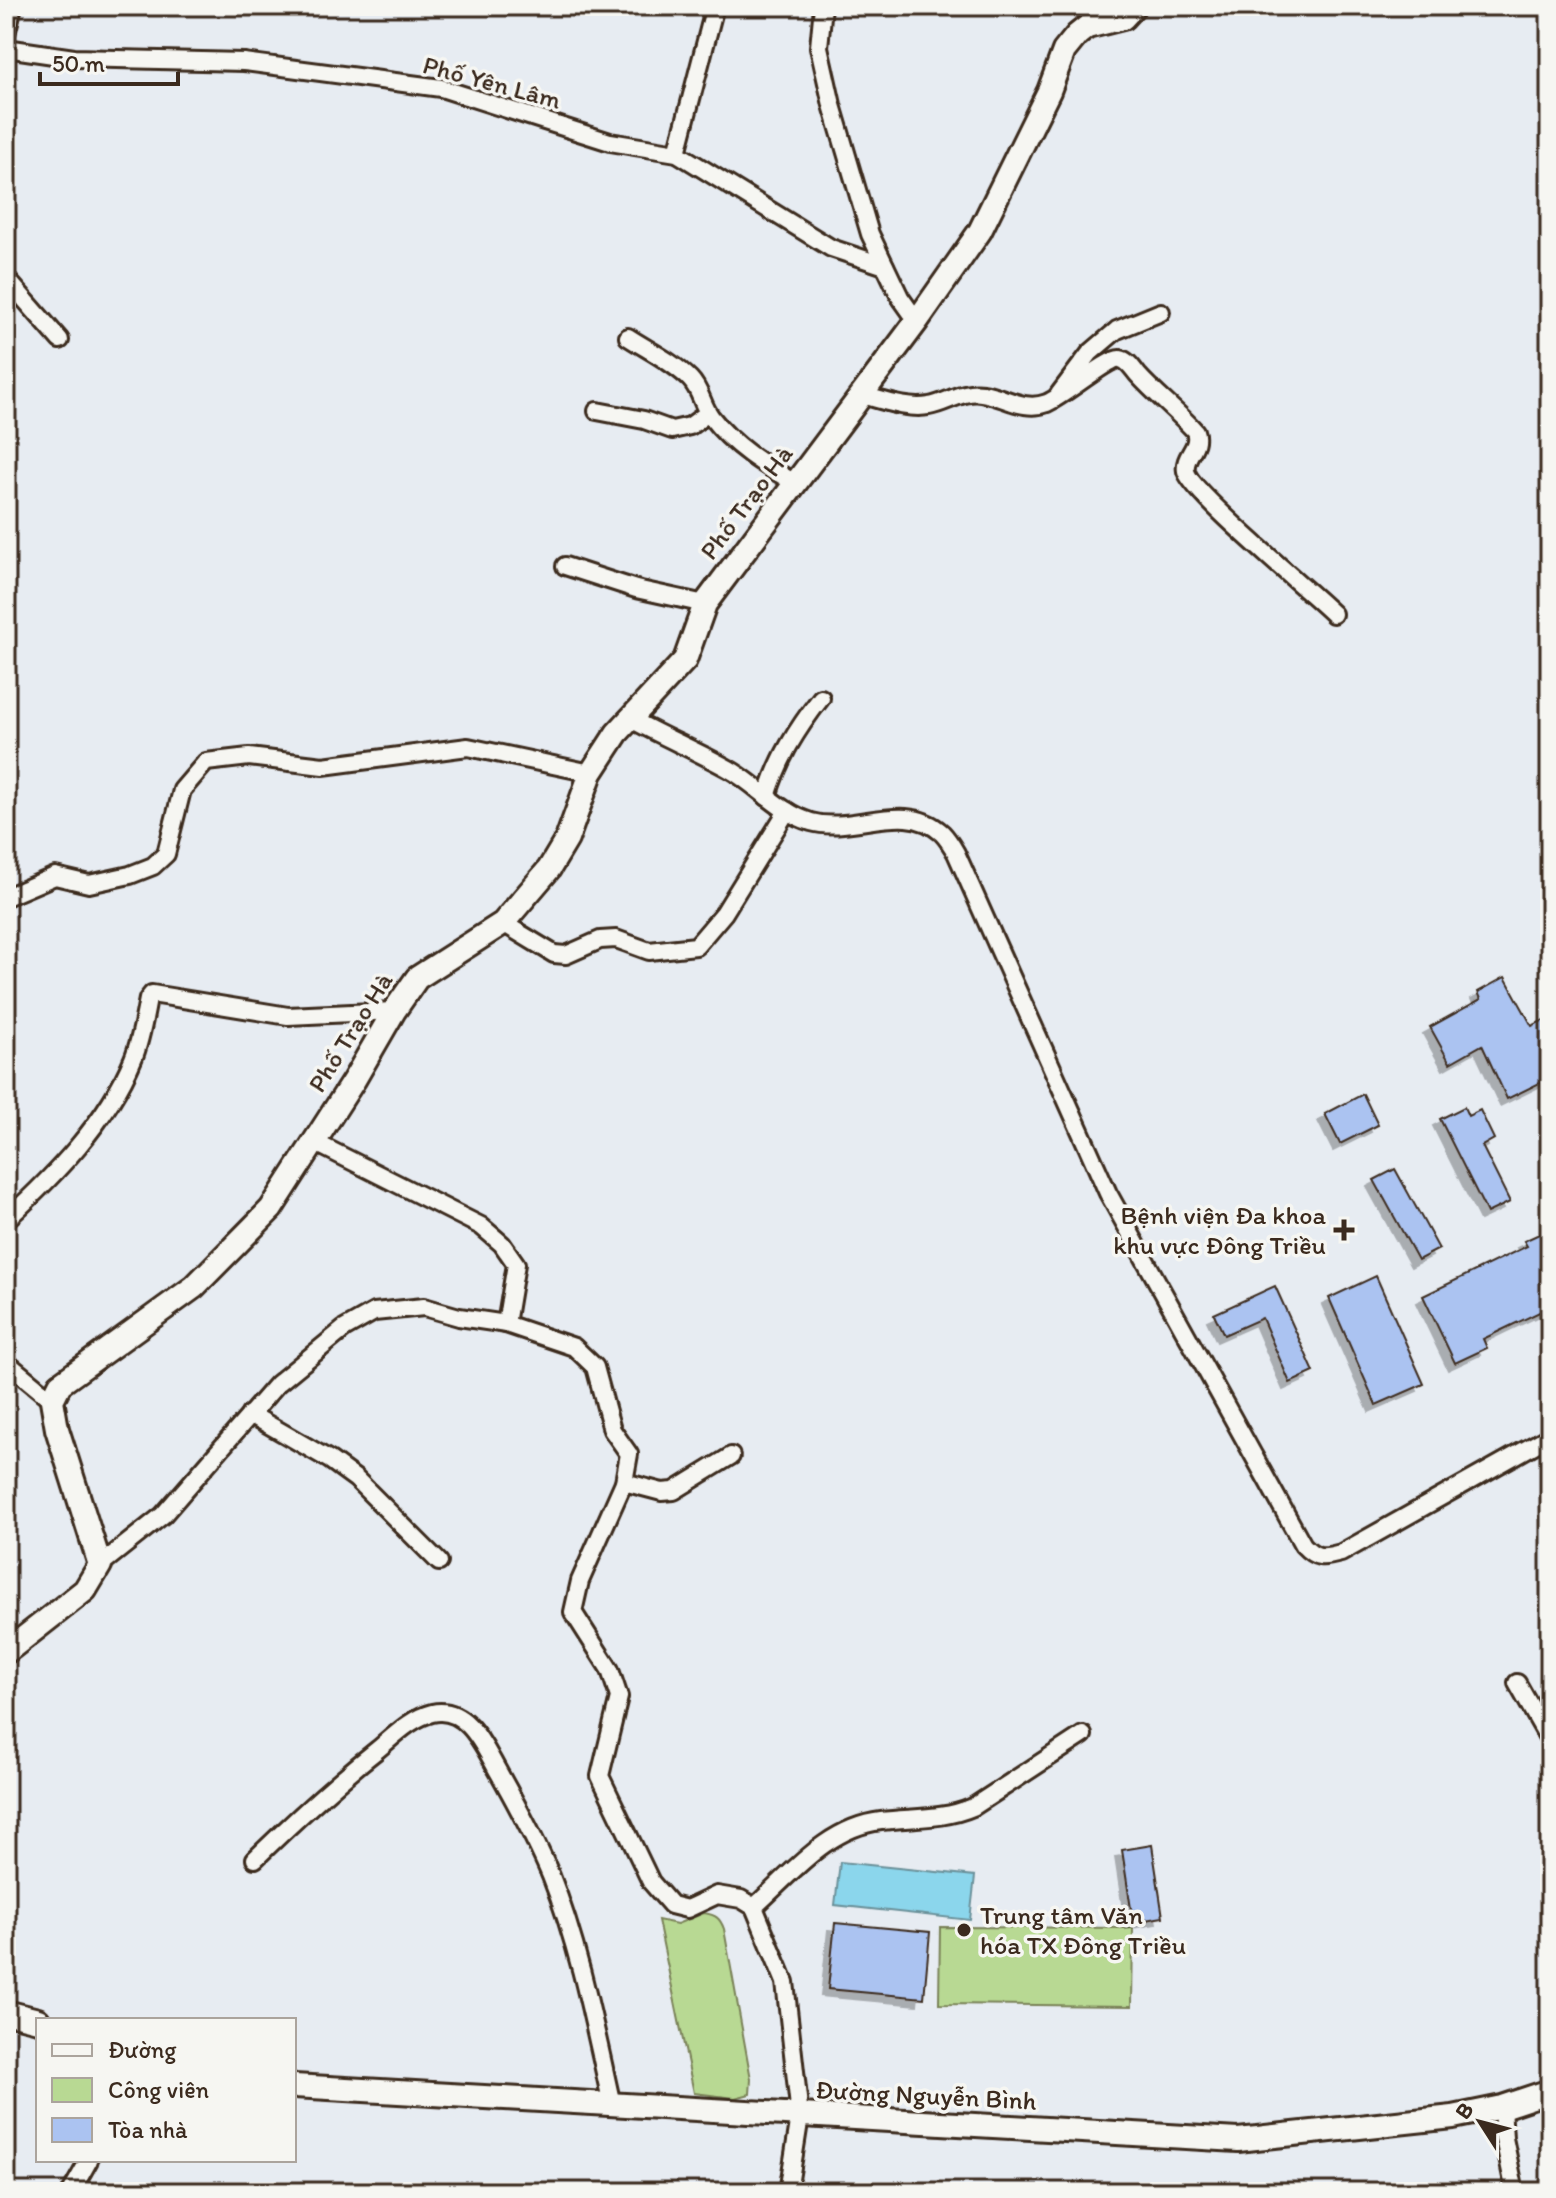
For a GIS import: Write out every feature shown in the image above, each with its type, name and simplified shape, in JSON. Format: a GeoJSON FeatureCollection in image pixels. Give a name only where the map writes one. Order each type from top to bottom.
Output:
{"type":"FeatureCollection","features":[{"type":"Feature","properties":{"kind":"street"},"geometry":{"type":"LineString","coordinates":[[6,34],[13,6]]}},
{"type":"Feature","properties":{"kind":"street"},"geometry":{"type":"LineString","coordinates":[[677,153],[715,6]]}},
{"type":"Feature","properties":{"kind":"street"},"geometry":{"type":"LineString","coordinates":[[823,6],[819,47],[832,105],[870,234],[900,297],[917,321]]}},
{"type":"Feature","properties":{"kind":"street","name":"Phố Trạo Hà"},"geometry":{"type":"LineString","coordinates":[[52,1400],[60,1384],[194,1287],[271,1209],[417,978],[503,923],[549,869],[567,839],[591,773],[617,733],[685,660],[705,604],[917,321],[980,231],[1049,91],[1064,51],[1087,27],[1123,18],[1134,6]]}},
{"type":"Feature","properties":{"kind":"street","name":"Phố Yên Lâm"},"geometry":{"type":"LineString","coordinates":[[6,48],[74,58],[244,62],[441,88],[610,142],[677,153],[831,248],[885,266]]}},
{"type":"Feature","properties":{"kind":"street"},"geometry":{"type":"LineString","coordinates":[[6,278],[60,340]]}},
{"type":"Feature","properties":{"kind":"street"},"geometry":{"type":"LineString","coordinates":[[1056,398],[1090,353],[1117,330],[1161,312]]}},
{"type":"Feature","properties":{"kind":"street"},"geometry":{"type":"LineString","coordinates":[[628,337],[691,380],[701,394],[708,413],[725,434],[765,466],[795,483]]}},
{"type":"Feature","properties":{"kind":"street"},"geometry":{"type":"LineString","coordinates":[[862,395],[914,406],[929,406],[962,394],[982,393],[1021,405],[1041,405],[1078,386],[1106,363],[1114,359],[1126,361],[1195,431],[1196,445],[1186,466],[1188,477],[1221,513],[1333,614]]}},
{"type":"Feature","properties":{"kind":"street"},"geometry":{"type":"LineString","coordinates":[[597,411],[644,420],[672,430],[690,426],[708,413]]}},
{"type":"Feature","properties":{"kind":"street"},"geometry":{"type":"LineString","coordinates":[[565,566],[636,589],[705,604]]}},
{"type":"Feature","properties":{"kind":"street"},"geometry":{"type":"LineString","coordinates":[[767,797],[774,773],[793,734],[821,698]]}},
{"type":"Feature","properties":{"kind":"street"},"geometry":{"type":"LineString","coordinates":[[631,719],[731,770],[787,811],[812,822],[826,825],[891,818],[919,819],[942,833],[956,853],[1108,1193],[1303,1545],[1312,1555],[1324,1558],[1341,1553],[1550,1436]]}},
{"type":"Feature","properties":{"kind":"street"},"geometry":{"type":"LineString","coordinates":[[6,897],[55,876],[89,884],[130,875],[153,866],[166,854],[182,790],[206,762],[249,757],[323,766],[468,747],[591,773]]}},
{"type":"Feature","properties":{"kind":"street"},"geometry":{"type":"LineString","coordinates":[[503,923],[554,954],[566,955],[587,944],[608,939],[649,951],[696,946],[724,913],[787,811]]}},
{"type":"Feature","properties":{"kind":"street"},"geometry":{"type":"LineString","coordinates":[[6,1220],[67,1160],[114,1095],[132,1060],[152,994],[288,1016],[394,1011]]}},
{"type":"Feature","properties":{"kind":"street"},"geometry":{"type":"LineString","coordinates":[[314,1142],[481,1226],[502,1244],[516,1264],[506,1324]]}},
{"type":"Feature","properties":{"kind":"street"},"geometry":{"type":"LineString","coordinates":[[6,1652],[85,1590],[100,1565],[163,1515],[277,1384],[344,1329],[374,1312],[424,1307],[459,1317],[506,1324],[574,1347],[595,1367],[612,1430],[629,1454],[624,1482],[580,1581],[573,1612],[610,1670],[619,1697],[600,1776],[651,1882],[671,1905],[687,1909],[717,1895],[741,1899],[754,1907],[785,1982],[800,2116],[788,2192]]}},
{"type":"Feature","properties":{"kind":"street"},"geometry":{"type":"LineString","coordinates":[[6,1362],[52,1400],[78,1502],[96,1545],[100,1565]]}},
{"type":"Feature","properties":{"kind":"street"},"geometry":{"type":"LineString","coordinates":[[250,1414],[330,1460],[356,1479],[439,1562]]}},
{"type":"Feature","properties":{"kind":"street"},"geometry":{"type":"LineString","coordinates":[[624,1482],[662,1492],[674,1491],[731,1456]]}},
{"type":"Feature","properties":{"kind":"street"},"geometry":{"type":"LineString","coordinates":[[1517,1683],[1550,1741]]}},
{"type":"Feature","properties":{"kind":"street"},"geometry":{"type":"LineString","coordinates":[[255,1859],[318,1797],[413,1721],[433,1713],[446,1712],[459,1716],[476,1734],[529,1827],[552,1879],[582,1977],[612,2105]]}},
{"type":"Feature","properties":{"kind":"street"},"geometry":{"type":"LineString","coordinates":[[754,1907],[844,1830],[879,1821],[960,1813],[1083,1735]]}},
{"type":"Feature","properties":{"kind":"street"},"geometry":{"type":"LineString","coordinates":[[6,2012],[36,2020]]}},
{"type":"Feature","properties":{"kind":"street","name":"Đường Nguyễn Bình"},"geometry":{"type":"LineString","coordinates":[[296,2086],[1238,2140],[1453,2117],[1502,2107],[1550,2091]]}},
{"type":"Feature","properties":{"kind":"street"},"geometry":{"type":"LineString","coordinates":[[1502,2107],[1504,2138],[1515,2192]]}},
{"type":"Feature","properties":{"kind":"street"},"geometry":{"type":"LineString","coordinates":[[71,2192],[88,2162]]}},
{"type":"Feature","properties":{"kind":"green space"},"geometry":{"type":"Polygon","coordinates":[[[704,1913],[717,1918],[724,1929],[751,2079],[750,2094],[735,2098],[694,2093],[658,1920],[677,1924],[704,1913]]]}},
{"type":"Feature","properties":{"kind":"green space"},"geometry":{"type":"Polygon","coordinates":[[[940,1927],[1133,1928],[1132,2006],[939,2004],[940,1927]]]}},
{"type":"Feature","properties":{"kind":"water"},"geometry":{"type":"Polygon","coordinates":[[[840,1862],[975,1876],[970,1920],[835,1905],[840,1862]]]}},
{"type":"Feature","properties":{"kind":"building"},"geometry":{"type":"Polygon","coordinates":[[[1505,977],[1532,1026],[1550,1017],[1550,1078],[1507,1099],[1482,1045],[1450,1063],[1430,1027],[1481,999],[1478,992],[1505,977]]]}},
{"type":"Feature","properties":{"kind":"building"},"geometry":{"type":"Polygon","coordinates":[[[1363,1094],[1378,1125],[1340,1144],[1325,1114],[1363,1094]]]}},
{"type":"Feature","properties":{"kind":"building"},"geometry":{"type":"Polygon","coordinates":[[[1464,1107],[1468,1116],[1480,1110],[1494,1139],[1482,1146],[1510,1202],[1487,1213],[1440,1119],[1464,1107]]]}},
{"type":"Feature","properties":{"kind":"building"},"geometry":{"type":"Polygon","coordinates":[[[1395,1169],[1439,1249],[1418,1260],[1374,1180],[1395,1169]]]}},
{"type":"Feature","properties":{"kind":"building"},"geometry":{"type":"Polygon","coordinates":[[[1550,1229],[1550,1307],[1483,1339],[1487,1348],[1455,1363],[1423,1296],[1527,1246],[1524,1241],[1550,1229]]]}},
{"type":"Feature","properties":{"kind":"building"},"geometry":{"type":"Polygon","coordinates":[[[1376,1276],[1424,1384],[1376,1405],[1329,1298],[1376,1276]]]}},
{"type":"Feature","properties":{"kind":"building"},"geometry":{"type":"Polygon","coordinates":[[[1275,1286],[1314,1372],[1290,1383],[1262,1318],[1224,1335],[1214,1314],[1275,1286]]]}},
{"type":"Feature","properties":{"kind":"building"},"geometry":{"type":"Polygon","coordinates":[[[1152,1845],[1163,1917],[1133,1922],[1122,1850],[1152,1845]]]}},
{"type":"Feature","properties":{"kind":"building"},"geometry":{"type":"Polygon","coordinates":[[[835,1923],[930,1932],[924,1998],[828,1989],[835,1923]]]}},
{"type":"Feature","properties":{"kind":"place","name":"Bệnh viện Đa khoa khu vực Đông Triều"},"geometry":{"type":"Point","coordinates":[1344,1230]}},
{"type":"Feature","properties":{"kind":"place","name":"Trung tâm Văn hóa TX Đông Triều"},"geometry":{"type":"Point","coordinates":[964,1930]}}]}
